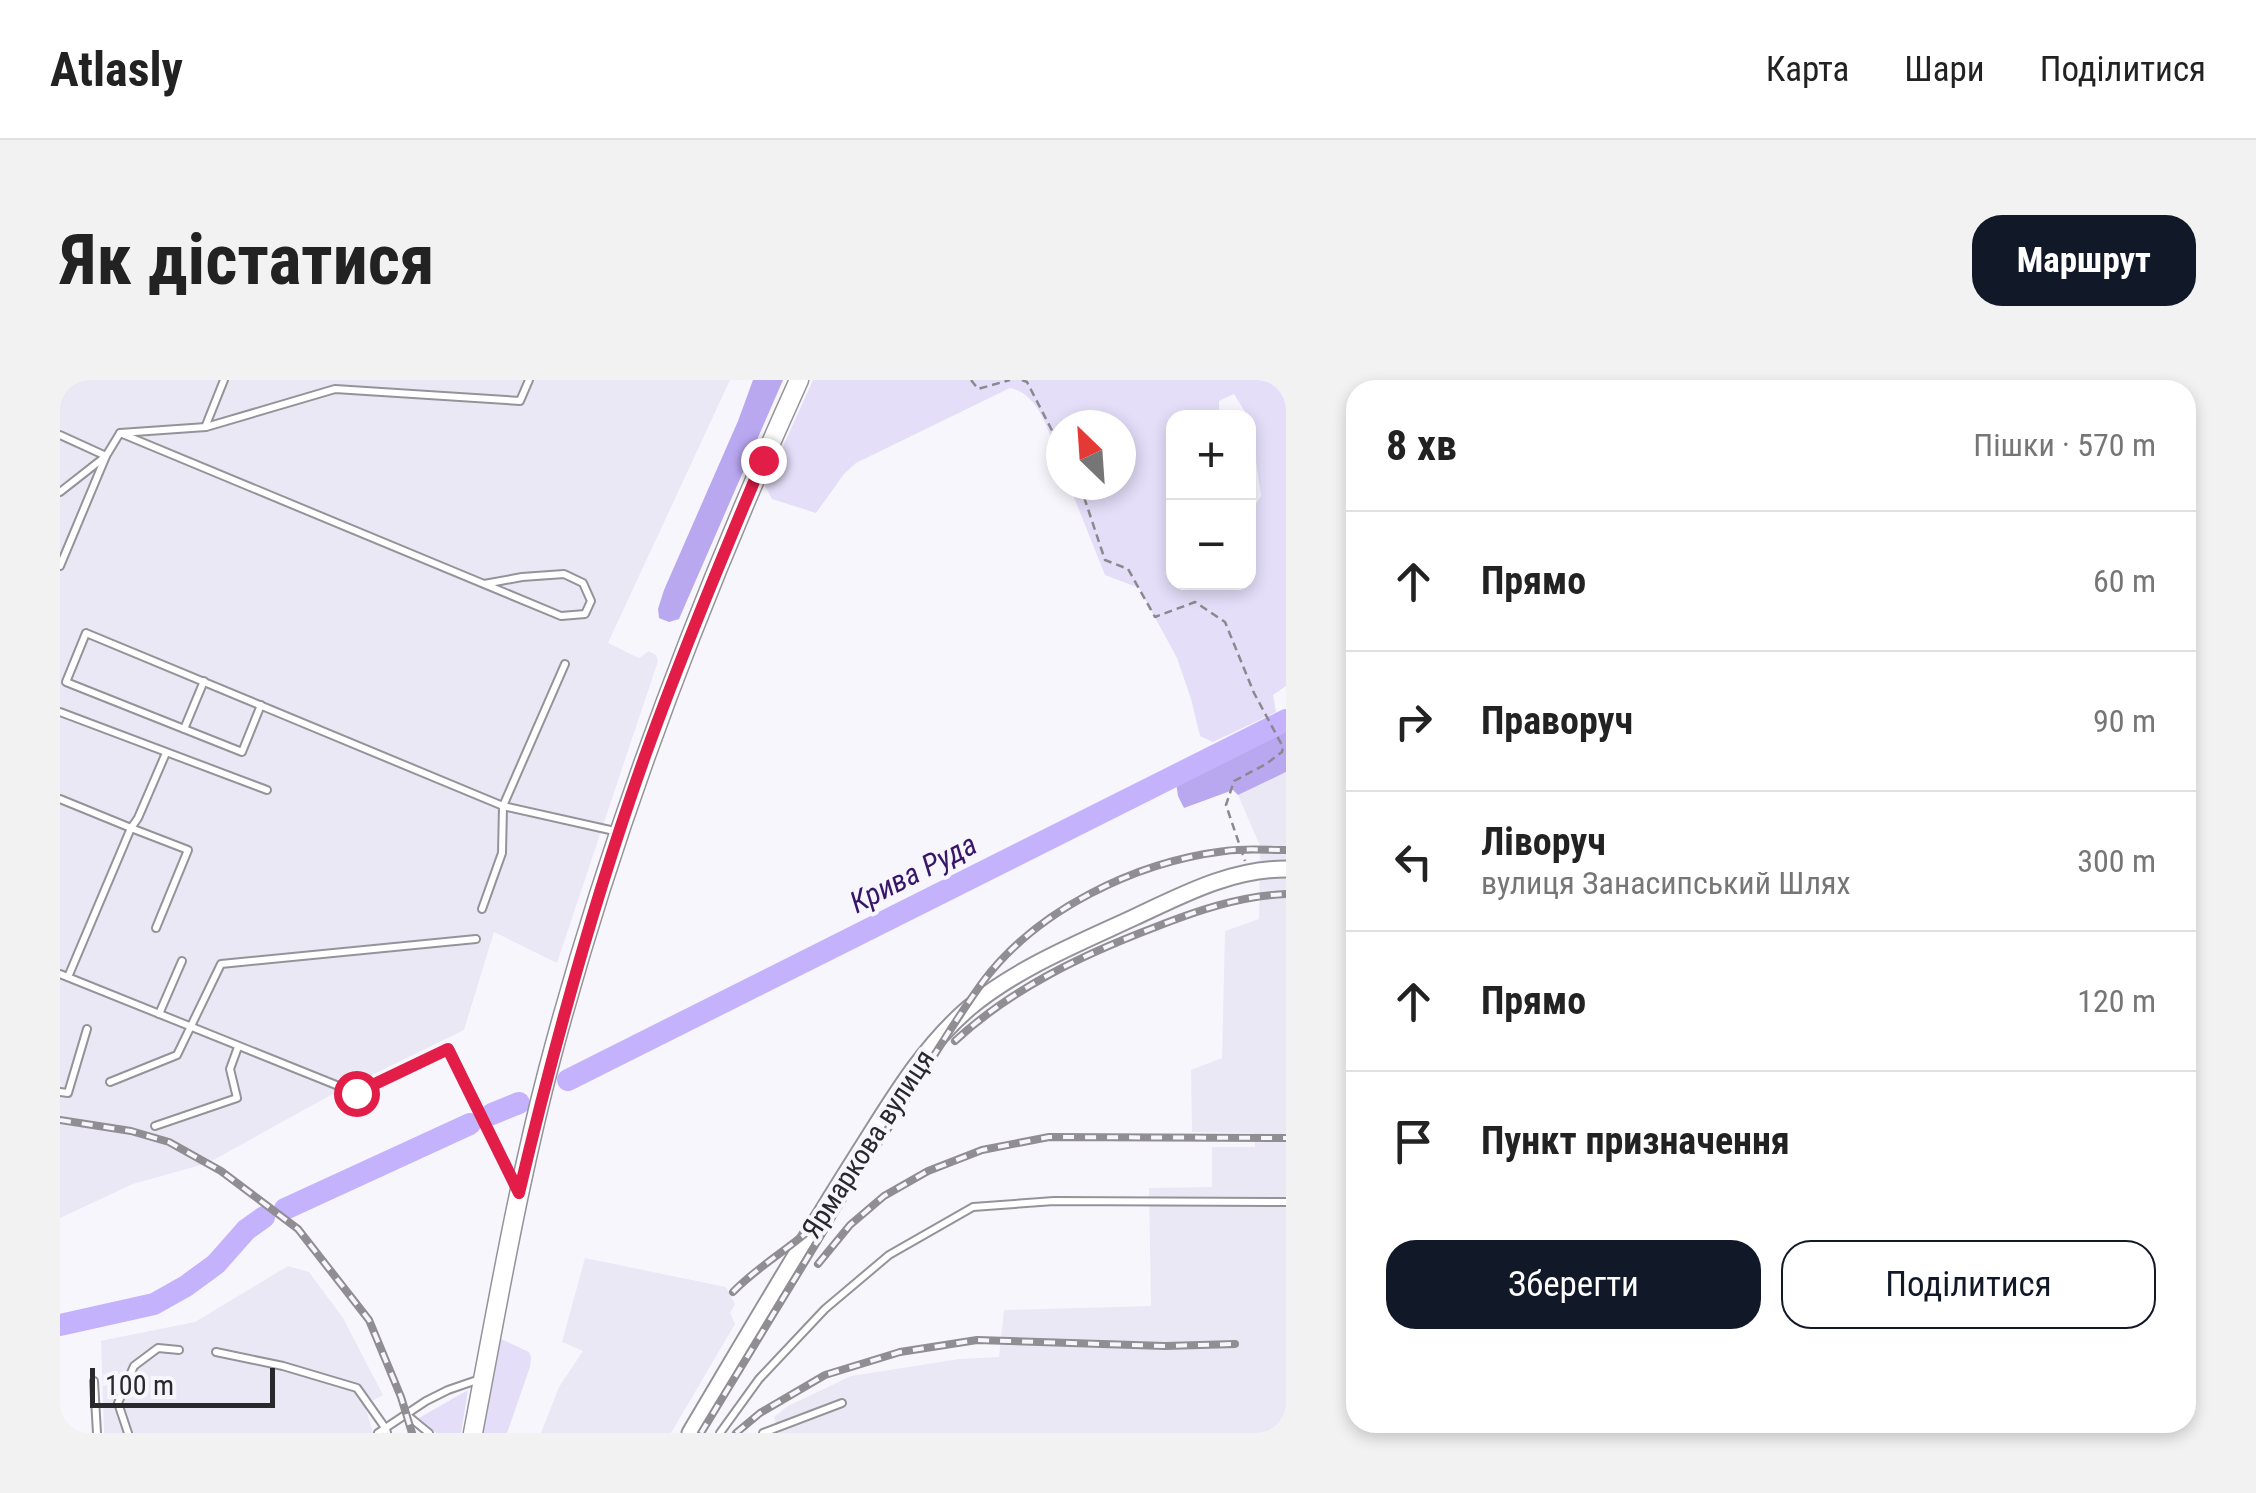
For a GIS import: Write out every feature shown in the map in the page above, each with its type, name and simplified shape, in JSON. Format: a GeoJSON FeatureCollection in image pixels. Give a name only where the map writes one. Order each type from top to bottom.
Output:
{"type":"FeatureCollection","features":[{"type":"Feature","properties":{"kind":"main road"},"geometry":{"type":"LineString","coordinates":[[473,1433],[519,1193],[564,1012],[620,832],[680,663],[799,380]]}},
{"type":"Feature","properties":{"kind":"street","name":"Ярмаркова вулиця"},"geometry":{"type":"LineString","coordinates":[[690,1433],[886,1111],[926,1051],[947,1028],[1016,976],[1202,886],[1233,874],[1286,869]]}},
{"type":"Feature","properties":{"kind":"lane"},"geometry":{"type":"LineString","coordinates":[[206,426],[224,380]]}},
{"type":"Feature","properties":{"kind":"lane"},"geometry":{"type":"LineString","coordinates":[[120,433],[206,426],[336,389],[520,402],[529,380]]}},
{"type":"Feature","properties":{"kind":"lane"},"geometry":{"type":"LineString","coordinates":[[60,566],[106,456],[120,433]]}},
{"type":"Feature","properties":{"kind":"lane"},"geometry":{"type":"LineString","coordinates":[[120,433],[561,616],[585,614],[591,600],[583,583],[564,574],[484,584]]}},
{"type":"Feature","properties":{"kind":"lane"},"geometry":{"type":"LineString","coordinates":[[60,435],[106,456]]}},
{"type":"Feature","properties":{"kind":"lane"},"geometry":{"type":"LineString","coordinates":[[60,492],[106,456]]}},
{"type":"Feature","properties":{"kind":"lane"},"geometry":{"type":"LineString","coordinates":[[261,705],[242,752],[66,682],[86,633],[261,705],[503,806],[620,832]]}},
{"type":"Feature","properties":{"kind":"lane"},"geometry":{"type":"LineString","coordinates":[[482,909],[502,854],[503,806],[564,664]]}},
{"type":"Feature","properties":{"kind":"lane"},"geometry":{"type":"LineString","coordinates":[[184,729],[204,682]]}},
{"type":"Feature","properties":{"kind":"lane"},"geometry":{"type":"LineString","coordinates":[[60,712],[267,790]]}},
{"type":"Feature","properties":{"kind":"lane"},"geometry":{"type":"LineString","coordinates":[[166,753],[64,976],[356,1093],[448,1049],[519,1193]]}},
{"type":"Feature","properties":{"kind":"lane"},"geometry":{"type":"LineString","coordinates":[[60,799],[188,850],[156,928]]}},
{"type":"Feature","properties":{"kind":"lane"},"geometry":{"type":"LineString","coordinates":[[110,1082],[177,1055],[220,964],[476,939]]}},
{"type":"Feature","properties":{"kind":"lane"},"geometry":{"type":"LineString","coordinates":[[159,1014],[182,961]]}},
{"type":"Feature","properties":{"kind":"lane"},"geometry":{"type":"LineString","coordinates":[[60,1092],[68,1093],[87,1029]]}},
{"type":"Feature","properties":{"kind":"lane"},"geometry":{"type":"LineString","coordinates":[[155,1126],[237,1098],[230,1070],[238,1046]]}},
{"type":"Feature","properties":{"kind":"lane"},"geometry":{"type":"LineString","coordinates":[[720,1433],[759,1379],[824,1309],[889,1255],[973,1207],[1054,1200],[1286,1202]]}},
{"type":"Feature","properties":{"kind":"lane"},"geometry":{"type":"LineString","coordinates":[[128,1433],[118,1404],[134,1366],[158,1348],[179,1350]]}},
{"type":"Feature","properties":{"kind":"lane"},"geometry":{"type":"LineString","coordinates":[[216,1352],[283,1366],[357,1388],[386,1431]]}},
{"type":"Feature","properties":{"kind":"lane"},"geometry":{"type":"LineString","coordinates":[[378,1433],[426,1401],[484,1378]]}},
{"type":"Feature","properties":{"kind":"lane"},"geometry":{"type":"LineString","coordinates":[[94,1381],[97,1433]]}},
{"type":"Feature","properties":{"kind":"lane"},"geometry":{"type":"LineString","coordinates":[[763,1433],[842,1403]]}},
{"type":"Feature","properties":{"kind":"lane"},"geometry":{"type":"LineString","coordinates":[[407,1415],[429,1433]]}},
{"type":"Feature","properties":{"kind":"path"},"geometry":{"type":"LineString","coordinates":[[971,380],[978,389],[1010,380]]}},
{"type":"Feature","properties":{"kind":"path"},"geometry":{"type":"LineString","coordinates":[[1022,380],[1027,382],[1046,419]]}},
{"type":"Feature","properties":{"kind":"path"},"geometry":{"type":"LineString","coordinates":[[1085,500],[1105,560],[1128,569],[1155,617],[1194,602],[1225,622],[1254,693],[1283,747],[1266,764],[1234,782],[1226,805],[1249,872]]}},
{"type":"Feature","properties":{"kind":"shaded area"},"geometry":{"type":"Polygon","coordinates":[[[60,380],[730,380],[608,643],[639,658],[649,651],[658,661],[557,963],[494,932],[464,1030],[331,1095],[208,1163],[133,1184],[60,1218],[60,380]]]}},
{"type":"Feature","properties":{"kind":"shaded area"},"geometry":{"type":"Polygon","coordinates":[[[753,380],[783,380],[679,619],[669,622],[659,618],[664,590],[753,380]]]}},
{"type":"Feature","properties":{"kind":"shaded area"},"geometry":{"type":"Polygon","coordinates":[[[813,380],[1286,380],[1286,686],[1273,695],[1276,712],[1213,742],[1200,736],[1177,658],[1139,588],[1105,575],[1075,500],[1136,500],[1136,410],[1046,410],[1046,427],[1030,399],[1010,388],[856,463],[816,513],[772,499],[765,486],[813,380]]]}},
{"type":"Feature","properties":{"kind":"shaded area"},"geometry":{"type":"Polygon","coordinates":[[[1286,728],[1286,772],[1238,795],[1233,790],[1184,808],[1178,796],[1179,780],[1286,728]]]}},
{"type":"Feature","properties":{"kind":"shaded area"},"geometry":{"type":"Polygon","coordinates":[[[1286,772],[1286,1433],[779,1433],[774,1417],[788,1406],[851,1376],[959,1359],[999,1357],[1004,1310],[1151,1306],[1149,1188],[1212,1187],[1212,1147],[1255,1147],[1254,1133],[1192,1132],[1191,1070],[1222,1058],[1225,931],[1259,919],[1260,846],[1238,795],[1286,772]]]}},
{"type":"Feature","properties":{"kind":"shaded area"},"geometry":{"type":"Polygon","coordinates":[[[585,1258],[726,1287],[735,1304],[730,1313],[735,1324],[671,1433],[541,1433],[559,1387],[583,1351],[562,1342],[585,1258]]]}},
{"type":"Feature","properties":{"kind":"shaded area"},"geometry":{"type":"Polygon","coordinates":[[[288,1266],[309,1272],[343,1318],[383,1395],[365,1405],[373,1433],[104,1433],[101,1341],[60,1349],[195,1322],[288,1266]]]}},
{"type":"Feature","properties":{"kind":"shaded area"},"geometry":{"type":"Polygon","coordinates":[[[499,1338],[529,1352],[530,1367],[507,1433],[483,1433],[499,1338]]]}},
{"type":"Feature","properties":{"kind":"shaded area"},"geometry":{"type":"Polygon","coordinates":[[[468,1390],[461,1433],[436,1433],[419,1418],[468,1390]]]}},
{"type":"Feature","properties":{"kind":"waterway","name":"Крива Руда"},"geometry":{"type":"LineString","coordinates":[[568,1080],[1286,720]]}},
{"type":"Feature","properties":{"kind":"waterway"},"geometry":{"type":"LineString","coordinates":[[492,1114],[519,1103]]}},
{"type":"Feature","properties":{"kind":"waterway","name":"Крива Руда"},"geometry":{"type":"LineString","coordinates":[[285,1209],[470,1124]]}},
{"type":"Feature","properties":{"kind":"waterway","name":"Крива Руда"},"geometry":{"type":"LineString","coordinates":[[60,1325],[154,1304],[216,1264],[246,1230],[264,1217]]}},
{"type":"Feature","properties":{"kind":"railway"},"geometry":{"type":"LineString","coordinates":[[701,1433],[865,1163],[967,1005],[1004,957],[1059,912],[1123,878],[1191,857],[1233,850],[1286,850]]}},
{"type":"Feature","properties":{"kind":"railway"},"geometry":{"type":"LineString","coordinates":[[955,1041],[1000,1005],[1048,975],[1100,950],[1218,905],[1286,894]]}},
{"type":"Feature","properties":{"kind":"railway"},"geometry":{"type":"LineString","coordinates":[[60,1120],[131,1131],[169,1142],[221,1171],[298,1229],[369,1320],[412,1433]]}},
{"type":"Feature","properties":{"kind":"railway"},"geometry":{"type":"LineString","coordinates":[[818,1264],[850,1225],[884,1196],[928,1171],[982,1150],[1049,1137],[1286,1138]]}},
{"type":"Feature","properties":{"kind":"railway"},"geometry":{"type":"LineString","coordinates":[[733,1292],[826,1215]]}},
{"type":"Feature","properties":{"kind":"railway"},"geometry":{"type":"LineString","coordinates":[[736,1433],[760,1413],[825,1375],[900,1352],[977,1340],[1165,1346],[1235,1344]]}},
{"type":"Feature","properties":{"kind":"route"},"geometry":{"type":"LineString","coordinates":[[356,1093],[448,1049],[519,1193],[564,1012],[644,760],[763,460]]}}]}
